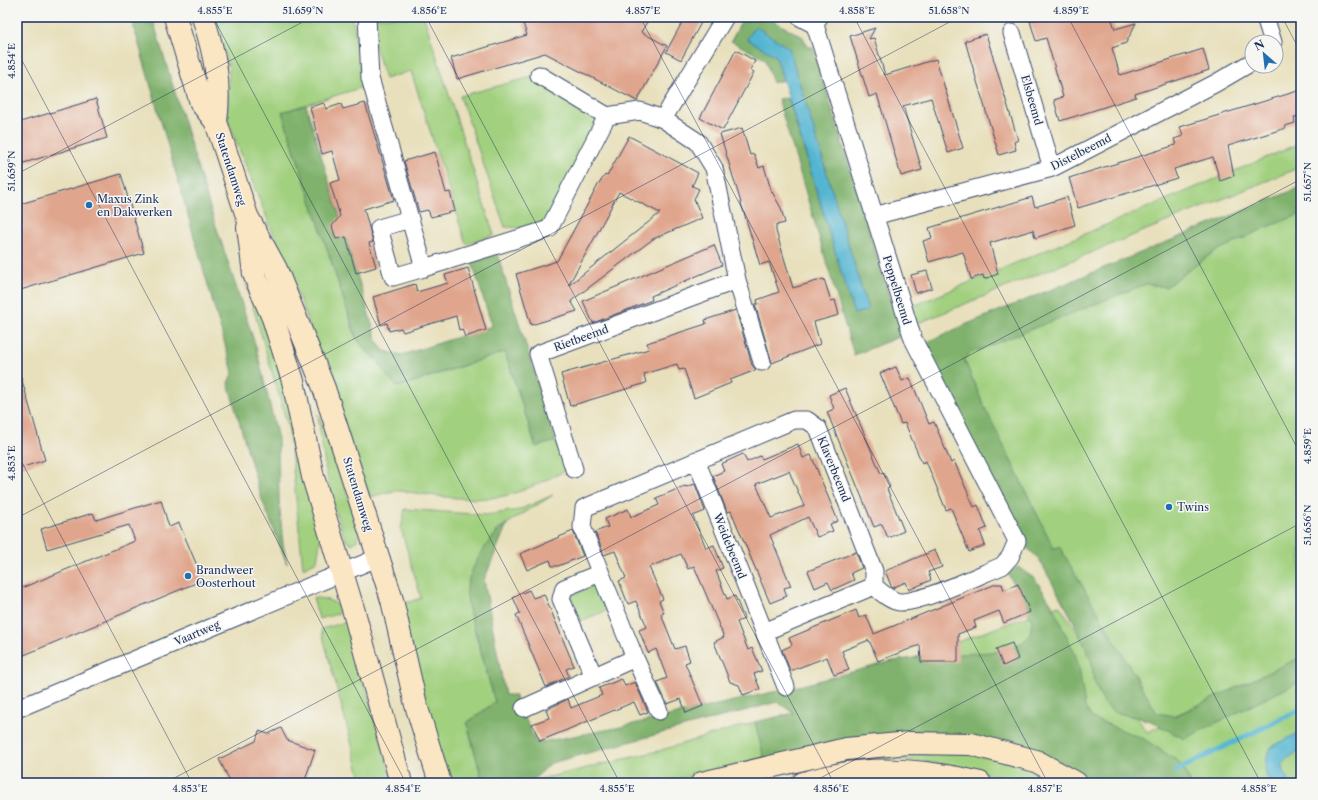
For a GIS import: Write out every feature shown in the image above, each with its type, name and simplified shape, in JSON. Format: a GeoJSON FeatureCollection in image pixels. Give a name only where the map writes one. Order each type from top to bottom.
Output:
{"type":"FeatureCollection","features":[{"type":"Feature","properties":{"kind":"main road","name":"Statendamweg"},"geometry":{"type":"LineString","coordinates":[[175,17],[201,103],[216,122],[246,216],[254,274],[273,318],[293,381],[313,477],[342,572],[401,783]]}},
{"type":"Feature","properties":{"kind":"main road","name":"Statendamweg"},"geometry":{"type":"LineString","coordinates":[[203,17],[216,69],[219,97],[216,122]]}},
{"type":"Feature","properties":{"kind":"main road","name":"Statendamweg"},"geometry":{"type":"LineString","coordinates":[[246,216],[276,268],[324,388],[377,558],[392,600],[416,705],[440,783]]}},
{"type":"Feature","properties":{"kind":"main road"},"geometry":{"type":"LineString","coordinates":[[702,783],[846,749],[909,743],[971,744],[1036,761],[1076,783]]}},
{"type":"Feature","properties":{"kind":"main road"},"geometry":{"type":"LineString","coordinates":[[803,783],[837,775],[882,771],[946,775],[980,783]]}},
{"type":"Feature","properties":{"kind":"street"},"geometry":{"type":"LineString","coordinates":[[367,17],[370,78],[424,268]]}},
{"type":"Feature","properties":{"kind":"street"},"geometry":{"type":"LineString","coordinates":[[663,119],[725,17]]}},
{"type":"Feature","properties":{"kind":"street"},"geometry":{"type":"LineString","coordinates":[[800,17],[817,21]]}},
{"type":"Feature","properties":{"kind":"street"},"geometry":{"type":"LineString","coordinates":[[1265,17],[1270,34]]}},
{"type":"Feature","properties":{"kind":"street","name":"Peppelbeemd"},"geometry":{"type":"LineString","coordinates":[[817,21],[874,216],[912,339],[1017,540],[1010,557],[1002,566],[918,600],[899,602],[884,595],[874,586]]}},
{"type":"Feature","properties":{"kind":"street","name":"Elsbeemd"},"geometry":{"type":"LineString","coordinates":[[1012,33],[1052,168]]}},
{"type":"Feature","properties":{"kind":"street","name":"Distelbeemd"},"geometry":{"type":"LineString","coordinates":[[874,216],[1052,168],[1216,83],[1244,67]]}},
{"type":"Feature","properties":{"kind":"street"},"geometry":{"type":"LineString","coordinates":[[539,75],[607,116],[640,111],[663,119],[698,142],[714,168],[737,280],[762,362]]}},
{"type":"Feature","properties":{"kind":"street"},"geometry":{"type":"LineString","coordinates":[[410,220],[379,228],[393,277],[549,229],[607,116]]}},
{"type":"Feature","properties":{"kind":"street","name":"Rietbeemd"},"geometry":{"type":"LineString","coordinates":[[574,469],[538,354],[737,280]]}},
{"type":"Feature","properties":{"kind":"street","name":"Klaverbeemd"},"geometry":{"type":"LineString","coordinates":[[659,711],[635,658],[582,527],[584,508],[794,420],[807,420],[818,428],[874,571],[874,586]]}},
{"type":"Feature","properties":{"kind":"street","name":"Weidebeemd"},"geometry":{"type":"LineString","coordinates":[[696,460],[786,688]]}},
{"type":"Feature","properties":{"kind":"street","name":"Vaartweg"},"geometry":{"type":"LineString","coordinates":[[17,708],[377,558]]}},
{"type":"Feature","properties":{"kind":"street"},"geometry":{"type":"LineString","coordinates":[[594,677],[561,599],[564,588],[600,573]]}},
{"type":"Feature","properties":{"kind":"street"},"geometry":{"type":"LineString","coordinates":[[764,632],[874,586]]}},
{"type":"Feature","properties":{"kind":"street"},"geometry":{"type":"LineString","coordinates":[[524,708],[635,658]]}},
{"type":"Feature","properties":{"kind":"green space"},"geometry":{"type":"Polygon","coordinates":[[[131,17],[152,17],[210,208],[256,347],[278,439],[279,499],[283,544],[287,564],[261,497],[228,383],[233,372],[131,17]]]}},
{"type":"Feature","properties":{"kind":"green space"},"geometry":{"type":"Polygon","coordinates":[[[215,17],[351,17],[354,26],[363,87],[282,112],[356,337],[372,356],[402,386],[505,352],[536,447],[556,441],[568,470],[526,489],[499,497],[475,499],[397,491],[370,497],[301,302],[227,119],[229,69],[215,17]]]}},
{"type":"Feature","properties":{"kind":"green space"},"geometry":{"type":"Polygon","coordinates":[[[367,17],[424,17],[494,235],[466,244],[411,71],[385,79],[367,17]]]}},
{"type":"Feature","properties":{"kind":"green space"},"geometry":{"type":"Polygon","coordinates":[[[744,17],[766,17],[803,37],[807,47],[813,47],[891,303],[898,314],[901,323],[901,336],[854,355],[778,99],[788,98],[854,314],[868,310],[789,48],[747,38],[776,56],[783,80],[773,83],[765,59],[731,41],[744,17]]]}},
{"type":"Feature","properties":{"kind":"green space"},"geometry":{"type":"Polygon","coordinates":[[[539,75],[607,116],[549,229],[505,227],[460,96],[539,75]]]}},
{"type":"Feature","properties":{"kind":"green space"},"geometry":{"type":"Polygon","coordinates":[[[306,105],[377,341],[384,351],[402,355],[492,326],[472,262],[497,253],[556,441],[536,447],[505,352],[397,387],[388,377],[379,361],[365,350],[356,337],[282,112],[306,105]]]}},
{"type":"Feature","properties":{"kind":"green space"},"geometry":{"type":"Polygon","coordinates":[[[1301,143],[1301,166],[1291,171],[921,322],[913,323],[906,309],[1301,143]]]}},
{"type":"Feature","properties":{"kind":"green space"},"geometry":{"type":"Polygon","coordinates":[[[1301,187],[1301,214],[1265,228],[1214,252],[1166,287],[1146,284],[971,353],[964,359],[984,406],[1054,549],[1059,546],[1157,713],[1175,716],[1301,657],[1301,681],[1184,739],[1151,721],[1114,712],[1104,704],[1094,681],[1091,660],[1074,622],[1039,559],[1021,542],[924,353],[925,343],[967,324],[1301,187]]]}},
{"type":"Feature","properties":{"kind":"green space","name":"Twins"},"geometry":{"type":"Polygon","coordinates":[[[1301,203],[1301,659],[1156,724],[1058,547],[1054,549],[1010,459],[952,354],[1301,203]]]}},
{"type":"Feature","properties":{"kind":"green space"},"geometry":{"type":"Polygon","coordinates":[[[246,283],[271,334],[321,537],[317,561],[303,568],[289,430],[246,283]]]}},
{"type":"Feature","properties":{"kind":"green space"},"geometry":{"type":"Polygon","coordinates":[[[318,414],[334,455],[359,530],[357,540],[353,544],[346,541],[335,510],[322,447],[318,414]]]}},
{"type":"Feature","properties":{"kind":"green space"},"geometry":{"type":"Polygon","coordinates":[[[553,495],[497,530],[470,614],[495,702],[467,723],[483,783],[449,783],[398,606],[421,598],[401,529],[405,509],[486,515],[519,510],[553,495]]]}},
{"type":"Feature","properties":{"kind":"green space"},"geometry":{"type":"Polygon","coordinates":[[[507,524],[484,580],[505,695],[515,695],[536,743],[616,728],[795,687],[893,661],[930,656],[1006,651],[1030,636],[1032,621],[1008,573],[1018,567],[1035,579],[1051,603],[1075,654],[1079,667],[1085,707],[1092,718],[1144,739],[1179,762],[1191,783],[1093,783],[1076,771],[1028,750],[764,758],[755,722],[794,713],[777,702],[551,763],[532,781],[524,783],[483,783],[467,723],[495,702],[470,613],[467,600],[467,588],[472,571],[481,553],[500,529],[507,524]]]}},
{"type":"Feature","properties":{"kind":"green space"},"geometry":{"type":"Polygon","coordinates":[[[598,584],[608,610],[580,621],[570,596],[598,584]]]}},
{"type":"Feature","properties":{"kind":"green space"},"geometry":{"type":"Polygon","coordinates":[[[313,598],[330,601],[338,605],[344,612],[319,619],[313,598]]]}},
{"type":"Feature","properties":{"kind":"green space"},"geometry":{"type":"Polygon","coordinates":[[[1059,605],[1147,732],[1301,663],[1301,783],[1145,783],[853,680],[1059,605]]]}},
{"type":"Feature","properties":{"kind":"green space"},"geometry":{"type":"Polygon","coordinates":[[[347,622],[393,783],[362,783],[321,629],[347,622]]]}},
{"type":"Feature","properties":{"kind":"green space"},"geometry":{"type":"Polygon","coordinates":[[[755,722],[764,758],[662,783],[524,783],[658,751],[755,722]]]}},
{"type":"Feature","properties":{"kind":"green space"},"geometry":{"type":"Polygon","coordinates":[[[947,750],[1013,762],[1061,783],[1021,783],[971,769],[927,762],[855,758],[947,750]]]}},
{"type":"Feature","properties":{"kind":"water"},"geometry":{"type":"Polygon","coordinates":[[[755,26],[789,48],[868,310],[854,314],[776,56],[747,39],[755,26]]]}},
{"type":"Feature","properties":{"kind":"water"},"geometry":{"type":"Polygon","coordinates":[[[1301,731],[1301,751],[1289,757],[1283,766],[1290,783],[1270,783],[1266,774],[1265,765],[1271,747],[1301,731]]]}},
{"type":"Feature","properties":{"kind":"building"},"geometry":{"type":"Polygon","coordinates":[[[521,17],[592,17],[599,22],[602,17],[650,17],[641,32],[667,46],[637,101],[545,53],[457,79],[451,58],[527,35],[521,17]]]}},
{"type":"Feature","properties":{"kind":"building"},"geometry":{"type":"Polygon","coordinates":[[[685,17],[704,17],[681,60],[666,52],[685,17]]]}},
{"type":"Feature","properties":{"kind":"building"},"geometry":{"type":"Polygon","coordinates":[[[1041,17],[1111,17],[1115,29],[1136,23],[1126,43],[1112,48],[1120,75],[1203,49],[1209,70],[1135,94],[1136,97],[1060,121],[1054,100],[1063,97],[1046,38],[1036,41],[1030,21],[1041,17]]]}},
{"type":"Feature","properties":{"kind":"building"},"geometry":{"type":"Polygon","coordinates":[[[875,28],[869,39],[874,38],[885,75],[936,59],[963,148],[948,153],[931,98],[903,106],[922,170],[901,176],[877,94],[869,97],[850,36],[875,28]]]}},
{"type":"Feature","properties":{"kind":"building"},"geometry":{"type":"Polygon","coordinates":[[[986,34],[1018,140],[1014,142],[1016,150],[999,155],[965,41],[986,34]]]}},
{"type":"Feature","properties":{"kind":"building"},"geometry":{"type":"Polygon","coordinates":[[[736,50],[755,61],[750,70],[754,72],[723,130],[700,118],[736,50]]]}},
{"type":"Feature","properties":{"kind":"building"},"geometry":{"type":"Polygon","coordinates":[[[1301,90],[1301,116],[1294,117],[1295,123],[1285,126],[1286,128],[1228,146],[1234,176],[1220,181],[1213,157],[1174,169],[1177,178],[1078,208],[1069,178],[1176,145],[1174,139],[1183,136],[1180,127],[1301,90]]]}},
{"type":"Feature","properties":{"kind":"building"},"geometry":{"type":"Polygon","coordinates":[[[96,99],[107,138],[17,165],[17,123],[96,99]]]}},
{"type":"Feature","properties":{"kind":"building"},"geometry":{"type":"Polygon","coordinates":[[[324,103],[326,109],[341,104],[343,109],[365,103],[394,200],[364,209],[373,242],[369,243],[376,267],[356,273],[346,237],[336,239],[332,226],[340,216],[330,183],[340,180],[332,151],[322,154],[310,107],[324,103]]]}},
{"type":"Feature","properties":{"kind":"building"},"geometry":{"type":"Polygon","coordinates":[[[742,128],[750,155],[754,154],[759,168],[764,166],[771,190],[781,208],[785,223],[776,225],[776,231],[793,288],[824,279],[831,301],[835,300],[839,315],[814,322],[820,344],[772,363],[755,304],[758,304],[757,300],[779,292],[769,262],[760,265],[720,134],[742,128]]]}},
{"type":"Feature","properties":{"kind":"building"},"geometry":{"type":"Polygon","coordinates":[[[629,136],[698,173],[692,186],[699,189],[694,199],[702,218],[653,239],[571,301],[577,311],[531,325],[516,274],[557,261],[598,185],[605,175],[607,176],[629,136]],[[619,192],[568,286],[660,213],[619,192]]]}},
{"type":"Feature","properties":{"kind":"building"},"geometry":{"type":"Polygon","coordinates":[[[435,152],[446,193],[450,192],[455,211],[431,217],[428,210],[419,212],[404,161],[435,152]]]}},
{"type":"Feature","properties":{"kind":"building"},"geometry":{"type":"Polygon","coordinates":[[[121,174],[144,253],[17,291],[17,205],[121,174]]]}},
{"type":"Feature","properties":{"kind":"building"},"geometry":{"type":"Polygon","coordinates":[[[1032,197],[1035,207],[1067,197],[1075,225],[1035,238],[1033,230],[990,243],[998,274],[984,279],[983,275],[971,279],[963,252],[929,262],[923,241],[932,238],[929,228],[1032,197]]]}},
{"type":"Feature","properties":{"kind":"building"},"geometry":{"type":"Polygon","coordinates":[[[714,245],[722,265],[651,296],[652,300],[593,323],[583,301],[714,245]]]}},
{"type":"Feature","properties":{"kind":"building"},"geometry":{"type":"Polygon","coordinates":[[[468,268],[486,330],[465,337],[462,329],[459,330],[456,316],[403,332],[401,328],[389,331],[387,323],[381,325],[373,297],[415,284],[417,292],[448,283],[445,275],[468,268]]]}},
{"type":"Feature","properties":{"kind":"building"},"geometry":{"type":"Polygon","coordinates":[[[927,271],[932,288],[916,293],[911,275],[927,271]]]}},
{"type":"Feature","properties":{"kind":"building"},"geometry":{"type":"Polygon","coordinates":[[[736,310],[752,365],[756,370],[730,380],[731,383],[694,398],[684,369],[679,370],[677,364],[644,374],[646,383],[570,406],[561,374],[649,349],[647,343],[706,324],[705,320],[736,310]]]}},
{"type":"Feature","properties":{"kind":"building"},"geometry":{"type":"Polygon","coordinates":[[[896,367],[902,381],[910,378],[929,424],[934,422],[951,463],[954,461],[974,507],[978,505],[987,528],[980,531],[985,545],[969,552],[951,508],[946,510],[926,461],[922,463],[905,423],[901,424],[880,373],[896,367]]]}},
{"type":"Feature","properties":{"kind":"building"},"geometry":{"type":"Polygon","coordinates":[[[21,377],[45,460],[17,469],[17,378],[21,377]]]}},
{"type":"Feature","properties":{"kind":"building"},"geometry":{"type":"Polygon","coordinates":[[[845,388],[881,474],[884,473],[890,487],[887,489],[904,531],[888,538],[882,524],[874,527],[827,412],[834,409],[829,395],[845,388]]]}},
{"type":"Feature","properties":{"kind":"building"},"geometry":{"type":"Polygon","coordinates":[[[798,444],[803,458],[811,455],[838,521],[830,524],[833,531],[817,537],[808,517],[770,535],[791,586],[784,588],[787,596],[770,603],[731,511],[727,512],[713,476],[724,471],[721,464],[743,454],[747,462],[760,456],[762,459],[798,444]],[[789,471],[756,484],[771,518],[804,506],[789,471]]]}},
{"type":"Feature","properties":{"kind":"building"},"geometry":{"type":"Polygon","coordinates":[[[695,484],[705,511],[693,516],[706,548],[714,545],[723,568],[716,571],[727,599],[735,596],[744,619],[737,622],[748,650],[752,648],[762,671],[754,674],[760,689],[743,695],[739,685],[730,682],[714,642],[724,637],[694,566],[688,569],[681,554],[649,567],[663,599],[659,601],[664,613],[661,614],[675,649],[685,646],[690,661],[685,663],[703,706],[686,713],[681,699],[667,704],[657,682],[667,678],[656,649],[648,653],[639,630],[647,627],[636,601],[628,604],[619,581],[626,578],[615,551],[604,555],[595,532],[608,527],[605,519],[628,509],[631,517],[659,505],[656,498],[685,486],[695,484]]]}},
{"type":"Feature","properties":{"kind":"building"},"geometry":{"type":"Polygon","coordinates":[[[161,500],[169,527],[179,523],[203,580],[17,658],[17,590],[135,541],[129,525],[47,549],[41,529],[93,513],[96,520],[161,500]]]}},
{"type":"Feature","properties":{"kind":"building"},"geometry":{"type":"Polygon","coordinates":[[[573,531],[583,556],[558,566],[552,566],[550,560],[527,570],[520,554],[573,531]]]}},
{"type":"Feature","properties":{"kind":"building"},"geometry":{"type":"Polygon","coordinates":[[[935,550],[942,567],[928,572],[931,580],[909,590],[906,582],[892,588],[885,571],[935,550]]]}},
{"type":"Feature","properties":{"kind":"building"},"geometry":{"type":"Polygon","coordinates":[[[856,552],[862,568],[851,573],[854,580],[832,590],[828,582],[815,588],[808,571],[856,552]]]}},
{"type":"Feature","properties":{"kind":"building"},"geometry":{"type":"Polygon","coordinates":[[[996,584],[1002,584],[1004,590],[1018,584],[1030,612],[1004,623],[999,611],[974,621],[976,627],[958,634],[958,662],[921,662],[920,645],[878,661],[869,640],[842,651],[849,670],[834,675],[827,657],[790,671],[782,650],[792,645],[789,638],[856,610],[859,618],[866,615],[874,634],[996,584]]]}},
{"type":"Feature","properties":{"kind":"building"},"geometry":{"type":"Polygon","coordinates":[[[529,590],[533,598],[544,594],[574,666],[566,669],[569,676],[546,687],[516,615],[520,613],[513,597],[529,590]]]}},
{"type":"Feature","properties":{"kind":"building"},"geometry":{"type":"Polygon","coordinates":[[[1012,643],[1018,659],[1003,666],[996,649],[1012,643]]]}},
{"type":"Feature","properties":{"kind":"building"},"geometry":{"type":"Polygon","coordinates":[[[622,679],[625,686],[635,682],[648,712],[640,715],[634,702],[540,741],[532,724],[549,718],[546,710],[568,699],[571,708],[602,695],[599,688],[622,679]]]}},
{"type":"Feature","properties":{"kind":"building"},"geometry":{"type":"Polygon","coordinates":[[[281,728],[287,740],[315,750],[304,783],[231,783],[219,759],[256,741],[259,731],[268,734],[281,728]]]}},
{"type":"Feature","properties":{"kind":"waterway"},"geometry":{"type":"LineString","coordinates":[[1175,771],[1301,709]]}},
{"type":"Feature","properties":{"kind":"place","name":"Maxus Zink en Dakwerken"},"geometry":{"type":"Point","coordinates":[89,205]}},
{"type":"Feature","properties":{"kind":"place","name":"Twins"},"geometry":{"type":"Point","coordinates":[1169,507]}},
{"type":"Feature","properties":{"kind":"place","name":"Brandweer Oosterhout"},"geometry":{"type":"Point","coordinates":[188,576]}}]}
